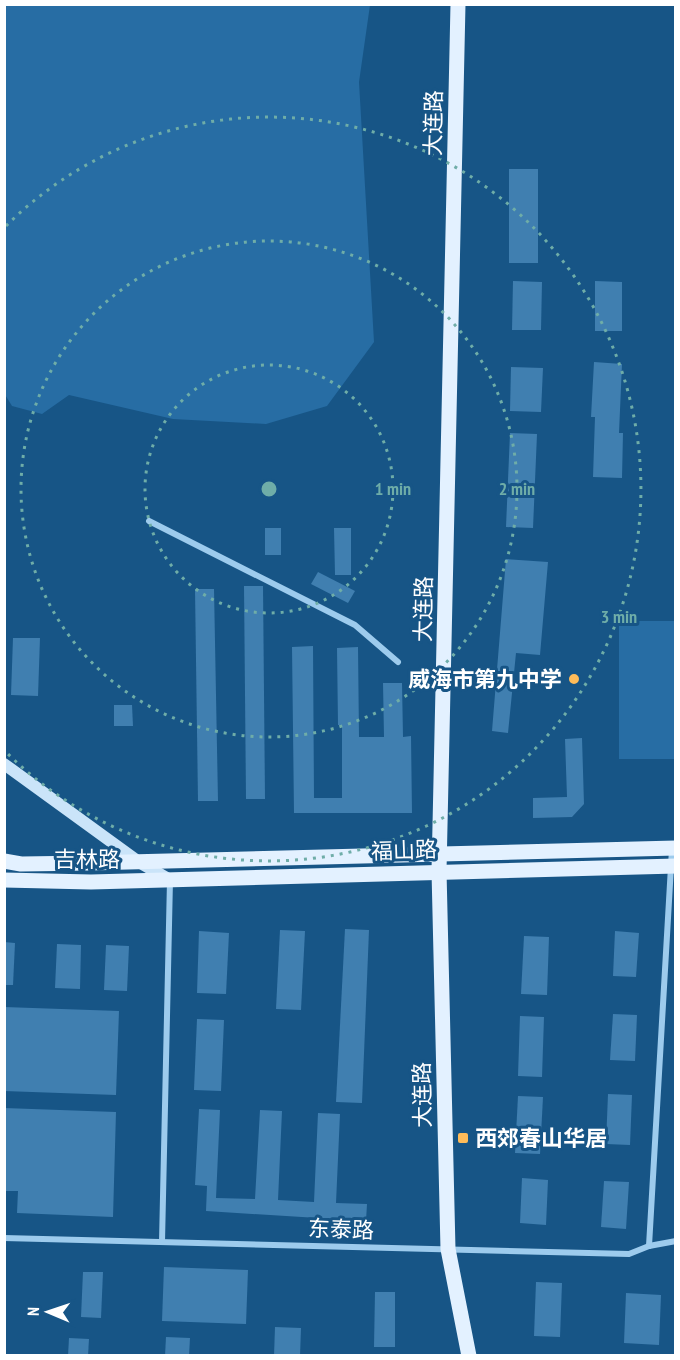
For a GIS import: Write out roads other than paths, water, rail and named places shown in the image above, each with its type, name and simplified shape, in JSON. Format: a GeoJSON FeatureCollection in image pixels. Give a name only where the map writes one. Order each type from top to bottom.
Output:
{"type":"FeatureCollection","features":[{"type":"Feature","properties":{"kind":"main road","name":"大连路"},"geometry":{"type":"LineString","coordinates":[[458,4],[439,871],[448,1250],[469,1356]]}},
{"type":"Feature","properties":{"kind":"main road"},"geometry":{"type":"LineString","coordinates":[[4,764],[139,862],[170,880]]}},
{"type":"Feature","properties":{"kind":"main road","name":"福山路"},"geometry":{"type":"LineString","coordinates":[[139,862],[674,848]]}},
{"type":"Feature","properties":{"kind":"main road","name":"吉林路"},"geometry":{"type":"LineString","coordinates":[[4,861],[21,864],[139,862]]}},
{"type":"Feature","properties":{"kind":"main road","name":"福山路"},"geometry":{"type":"LineString","coordinates":[[170,880],[673,866]]}},
{"type":"Feature","properties":{"kind":"main road","name":"吉林路"},"geometry":{"type":"LineString","coordinates":[[4,880],[91,882],[170,880]]}},
{"type":"Feature","properties":{"kind":"street"},"geometry":{"type":"LineString","coordinates":[[149,521],[355,625],[398,662]]}},
{"type":"Feature","properties":{"kind":"street"},"geometry":{"type":"LineString","coordinates":[[649,1246],[674,848]]}},
{"type":"Feature","properties":{"kind":"street"},"geometry":{"type":"LineString","coordinates":[[162,1242],[170,880]]}},
{"type":"Feature","properties":{"kind":"street","name":"东泰路"},"geometry":{"type":"LineString","coordinates":[[4,1238],[629,1254],[649,1246],[675,1241]]}},
{"type":"Feature","properties":{"kind":"place","name":"威海市第九中学"},"geometry":{"type":"Point","coordinates":[574,679]}},
{"type":"Feature","properties":{"kind":"place","name":"西郊春山华居"},"geometry":{"type":"Point","coordinates":[463,1138]}}]}
